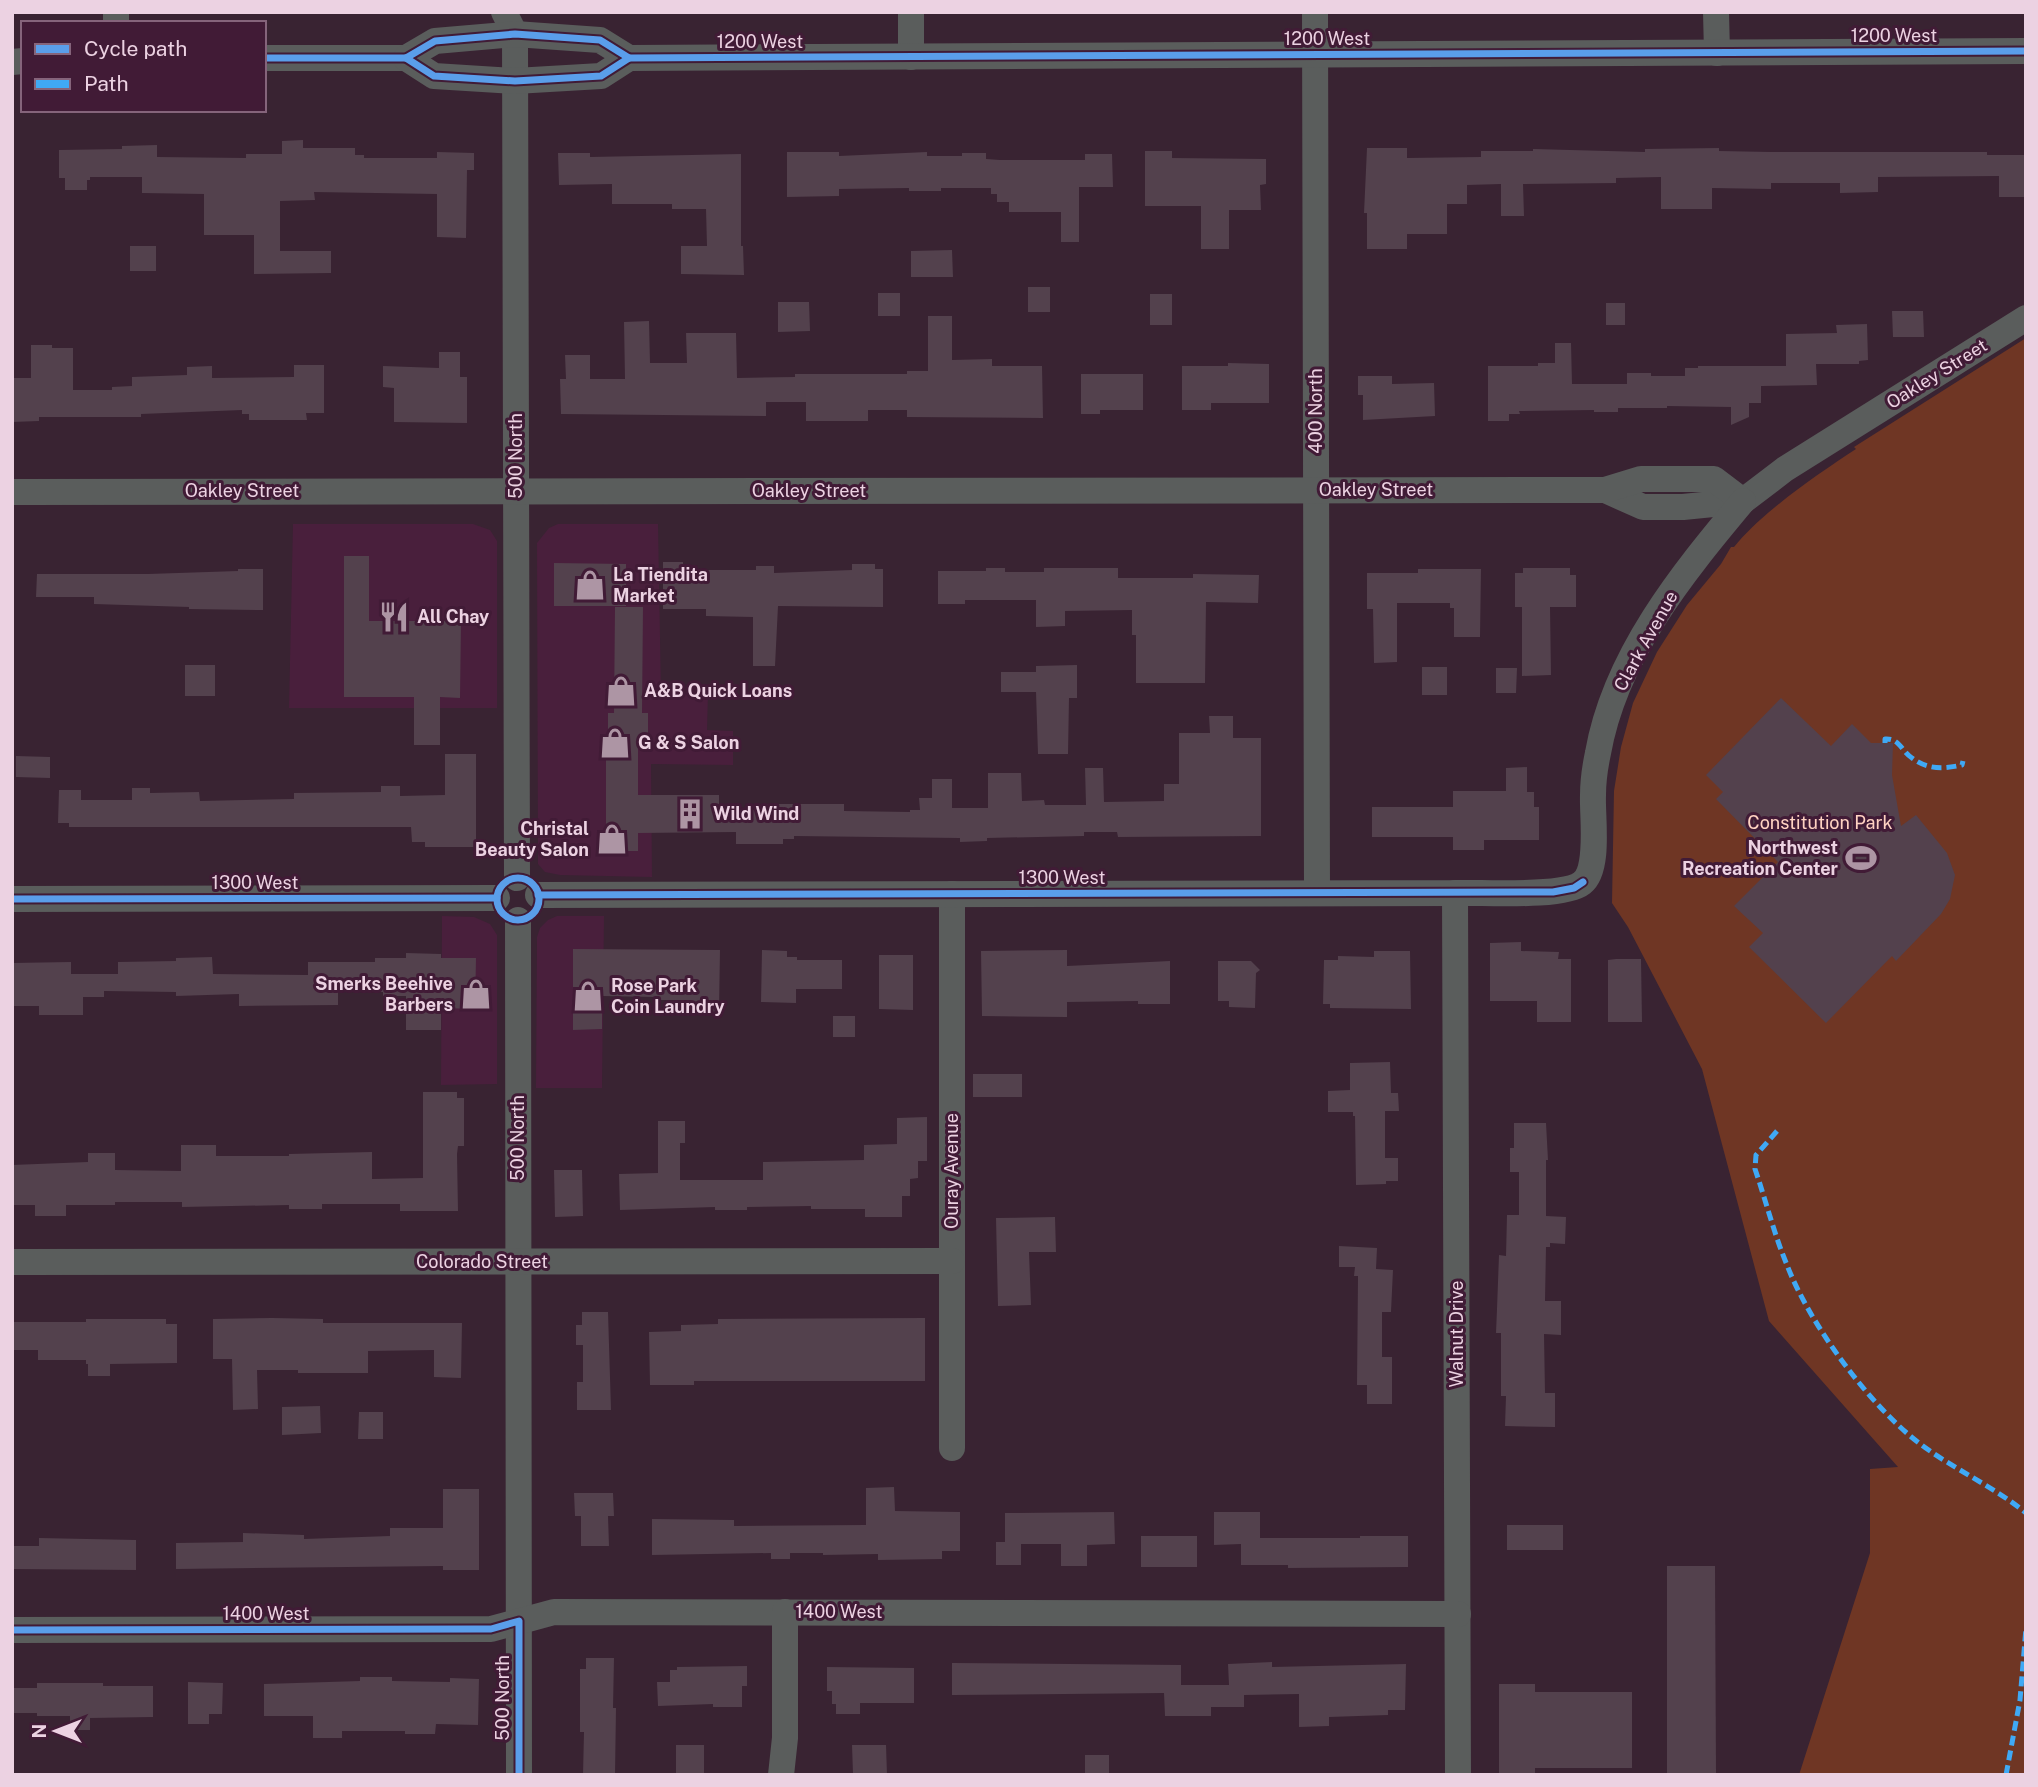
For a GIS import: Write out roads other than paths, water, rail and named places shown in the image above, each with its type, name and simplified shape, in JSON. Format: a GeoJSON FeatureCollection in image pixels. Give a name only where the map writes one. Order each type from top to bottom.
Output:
{"type":"FeatureCollection","features":[{"type":"Feature","properties":{"kind":"street"},"geometry":{"type":"LineString","coordinates":[[911,12],[911,57]]}},
{"type":"Feature","properties":{"kind":"street","name":"400 North"},"geometry":{"type":"LineString","coordinates":[[1315,12],[1317,893]]}},
{"type":"Feature","properties":{"kind":"street"},"geometry":{"type":"LineString","coordinates":[[1716,12],[1717,53]]}},
{"type":"Feature","properties":{"kind":"street"},"geometry":{"type":"LineString","coordinates":[[266,58],[406,58],[435,41],[515,19],[600,40],[629,58],[601,76],[515,82],[434,76],[406,58]]}},
{"type":"Feature","properties":{"kind":"street","name":"500 North"},"geometry":{"type":"LineString","coordinates":[[515,19],[517,878]]}},
{"type":"Feature","properties":{"kind":"street","name":"1200 West"},"geometry":{"type":"LineString","coordinates":[[629,58],[2026,51]]}},
{"type":"Feature","properties":{"kind":"street","name":"Oakley Street"},"geometry":{"type":"LineString","coordinates":[[12,492],[1605,490],[1641,479],[1714,479],[1743,501],[1785,470],[2026,318]]}},
{"type":"Feature","properties":{"kind":"street","name":"Clark Avenue"},"geometry":{"type":"LineString","coordinates":[[1583,882],[1588,875],[1592,859],[1593,792],[1598,751],[1624,672],[1693,561],[1743,501]]}},
{"type":"Feature","properties":{"kind":"street"},"geometry":{"type":"LineString","coordinates":[[517,878],[531,882],[538,895],[538,907],[534,913],[518,920],[503,914],[497,898],[505,883],[517,878]]}},
{"type":"Feature","properties":{"kind":"street","name":"1300 West"},"geometry":{"type":"LineString","coordinates":[[538,895],[1455,893],[1553,891],[1574,888],[1583,882]]}},
{"type":"Feature","properties":{"kind":"street","name":"Walnut Drive"},"geometry":{"type":"LineString","coordinates":[[1455,893],[1458,1775]]}},
{"type":"Feature","properties":{"kind":"street","name":"Ouray Avenue"},"geometry":{"type":"LineString","coordinates":[[952,894],[953,1447]]}},
{"type":"Feature","properties":{"kind":"street","name":"1300 West"},"geometry":{"type":"LineString","coordinates":[[12,899],[497,898]]}},
{"type":"Feature","properties":{"kind":"street","name":"500 North"},"geometry":{"type":"LineString","coordinates":[[518,920],[519,1775]]}},
{"type":"Feature","properties":{"kind":"street","name":"Colorado Street"},"geometry":{"type":"LineString","coordinates":[[12,1262],[953,1261]]}},
{"type":"Feature","properties":{"kind":"street","name":"1400 West"},"geometry":{"type":"LineString","coordinates":[[12,1630],[491,1629],[554,1612],[1458,1614]]}},
{"type":"Feature","properties":{"kind":"street"},"geometry":{"type":"LineString","coordinates":[[781,1775],[785,1738],[785,1612]]}},
{"type":"Feature","properties":{"kind":"place","name":"La Tiendita Market"},"geometry":{"type":"Point","coordinates":[590,585]}},
{"type":"Feature","properties":{"kind":"place","name":"All Chay"},"geometry":{"type":"Point","coordinates":[394,617]}},
{"type":"Feature","properties":{"kind":"place","name":"A&B Quick Loans"},"geometry":{"type":"Point","coordinates":[621,691]}},
{"type":"Feature","properties":{"kind":"place","name":"G & S Salon"},"geometry":{"type":"Point","coordinates":[615,743]}},
{"type":"Feature","properties":{"kind":"place","name":"Wild Wind"},"geometry":{"type":"Point","coordinates":[690,814]}},
{"type":"Feature","properties":{"kind":"place","name":"Christal Beauty Salon"},"geometry":{"type":"Point","coordinates":[612,839]}},
{"type":"Feature","properties":{"kind":"place","name":"Northwest Recreation Center"},"geometry":{"type":"Point","coordinates":[1861,858]}},
{"type":"Feature","properties":{"kind":"place","name":"Smerks Beehive Barbers"},"geometry":{"type":"Point","coordinates":[476,994]}},
{"type":"Feature","properties":{"kind":"place","name":"Rose Park Coin Laundry"},"geometry":{"type":"Point","coordinates":[588,996]}},
{"type":"Feature","properties":{"kind":"park label","name":"Constitution Park"},"geometry":{"type":"Point","coordinates":[1820,823]}}]}
